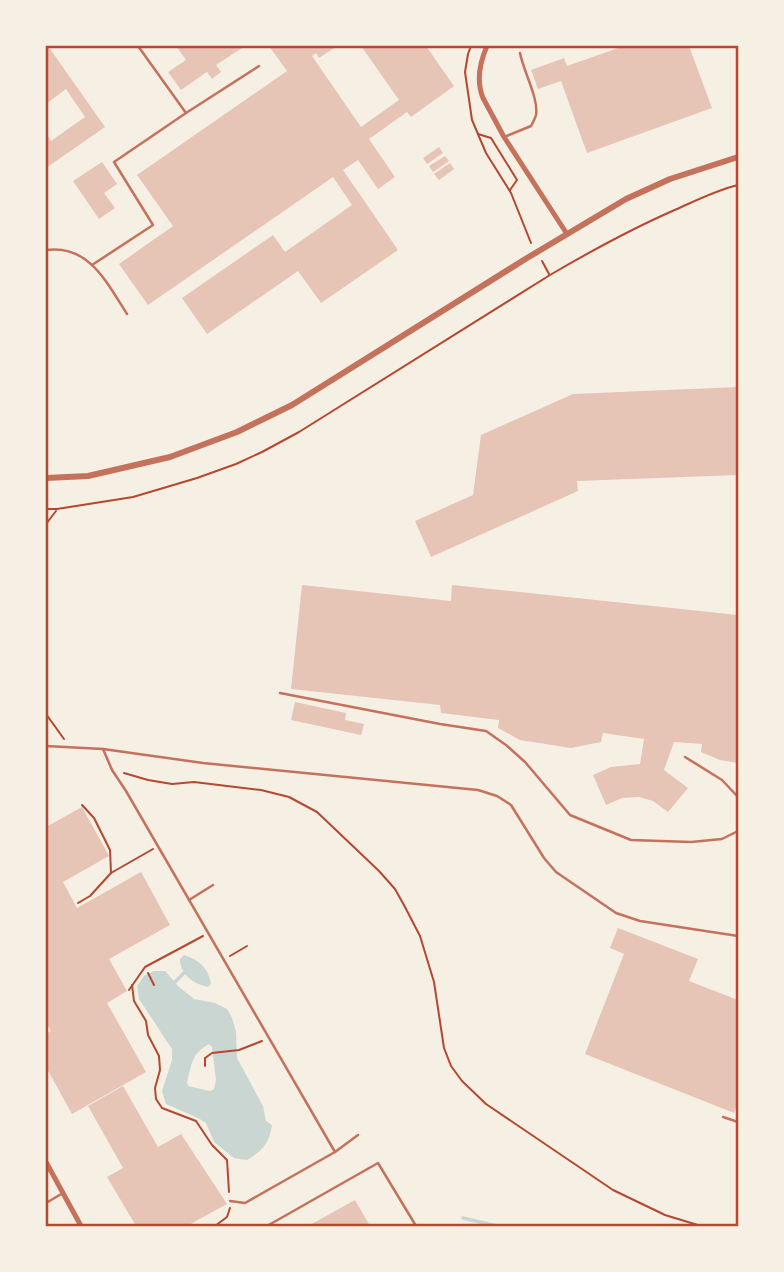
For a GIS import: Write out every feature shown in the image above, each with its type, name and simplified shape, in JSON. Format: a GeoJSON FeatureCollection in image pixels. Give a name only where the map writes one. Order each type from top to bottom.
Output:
{"type":"FeatureCollection","features":[{"type":"Feature","properties":{"kind":"street"},"geometry":{"type":"LineString","coordinates":[[487,46],[480,72],[481,93],[488,110],[566,234]]}},
{"type":"Feature","properties":{"kind":"street"},"geometry":{"type":"LineString","coordinates":[[46,478],[89,477],[170,457],[237,432],[292,405],[626,199],[670,179],[738,157]]}},
{"type":"Feature","properties":{"kind":"street"},"geometry":{"type":"LineString","coordinates":[[46,1162],[81,1227]]}},
{"type":"Feature","properties":{"kind":"lane"},"geometry":{"type":"LineString","coordinates":[[138,46],[186,113]]}},
{"type":"Feature","properties":{"kind":"lane"},"geometry":{"type":"LineString","coordinates":[[504,137],[531,125],[536,115],[520,53]]}},
{"type":"Feature","properties":{"kind":"lane"},"geometry":{"type":"LineString","coordinates":[[92,265],[153,225],[114,162],[259,66]]}},
{"type":"Feature","properties":{"kind":"lane"},"geometry":{"type":"LineString","coordinates":[[46,250],[71,251],[87,260],[100,272],[127,314]]}},
{"type":"Feature","properties":{"kind":"lane"},"geometry":{"type":"LineString","coordinates":[[280,693],[486,731],[526,762],[570,815],[631,839],[691,842],[722,839],[738,831]]}},
{"type":"Feature","properties":{"kind":"lane"},"geometry":{"type":"LineString","coordinates":[[46,746],[103,749],[203,763],[478,790],[497,796],[511,805],[544,858],[556,872],[616,913],[640,921],[738,936]]}},
{"type":"Feature","properties":{"kind":"lane"},"geometry":{"type":"LineString","coordinates":[[103,749],[112,770],[335,1152]]}},
{"type":"Feature","properties":{"kind":"lane"},"geometry":{"type":"LineString","coordinates":[[685,757],[722,780],[738,797]]}},
{"type":"Feature","properties":{"kind":"lane"},"geometry":{"type":"LineString","coordinates":[[189,900],[213,885]]}},
{"type":"Feature","properties":{"kind":"lane"},"geometry":{"type":"LineString","coordinates":[[723,1117],[738,1122]]}},
{"type":"Feature","properties":{"kind":"lane"},"geometry":{"type":"LineString","coordinates":[[230,1200],[245,1203],[335,1152],[358,1135]]}},
{"type":"Feature","properties":{"kind":"lane"},"geometry":{"type":"LineString","coordinates":[[267,1227],[379,1163],[416,1227]]}},
{"type":"Feature","properties":{"kind":"lane"},"geometry":{"type":"LineString","coordinates":[[46,1203],[63,1193]]}},
{"type":"Feature","properties":{"kind":"path"},"geometry":{"type":"LineString","coordinates":[[471,46],[465,72],[472,120],[486,153],[510,191],[531,243]]}},
{"type":"Feature","properties":{"kind":"path"},"geometry":{"type":"LineString","coordinates":[[477,134],[491,138],[517,180],[510,191]]}},
{"type":"Feature","properties":{"kind":"path"},"geometry":{"type":"LineString","coordinates":[[46,509],[133,497],[197,478],[262,452],[615,238],[697,200],[738,186]]}},
{"type":"Feature","properties":{"kind":"path"},"geometry":{"type":"LineString","coordinates":[[542,261],[550,275]]}},
{"type":"Feature","properties":{"kind":"path"},"geometry":{"type":"LineString","coordinates":[[46,524],[57,509]]}},
{"type":"Feature","properties":{"kind":"path"},"geometry":{"type":"LineString","coordinates":[[46,714],[63,737],[66,747]]}},
{"type":"Feature","properties":{"kind":"path"},"geometry":{"type":"LineString","coordinates":[[112,770],[172,784],[194,782],[261,790],[289,797],[317,812],[379,871],[395,889],[405,906],[420,936],[434,982],[444,1048],[462,1081],[486,1104],[613,1190],[665,1215],[701,1227]]}},
{"type":"Feature","properties":{"kind":"path"},"geometry":{"type":"LineString","coordinates":[[82,805],[94,818],[110,850],[111,873]]}},
{"type":"Feature","properties":{"kind":"path"},"geometry":{"type":"LineString","coordinates":[[78,904],[90,896],[111,873],[158,847]]}},
{"type":"Feature","properties":{"kind":"path"},"geometry":{"type":"LineString","coordinates":[[129,990],[145,967],[208,933]]}},
{"type":"Feature","properties":{"kind":"path"},"geometry":{"type":"LineString","coordinates":[[223,960],[247,946]]}},
{"type":"Feature","properties":{"kind":"path"},"geometry":{"type":"LineString","coordinates":[[148,973],[155,985]]}},
{"type":"Feature","properties":{"kind":"path"},"geometry":{"type":"LineString","coordinates":[[132,985],[134,1001],[146,1021],[148,1035],[159,1056],[156,1099],[162,1108],[196,1121],[212,1145],[227,1160],[230,1206],[227,1217],[215,1227]]}},
{"type":"Feature","properties":{"kind":"path"},"geometry":{"type":"LineString","coordinates":[[205,1066],[205,1058],[212,1053],[239,1050],[268,1038]]}},
{"type":"Feature","properties":{"kind":"shaded area"},"geometry":{"type":"Polygon","coordinates":[[[184,955],[199,962],[208,973],[211,984],[208,987],[193,981],[185,974],[180,959],[184,955]]]}},
{"type":"Feature","properties":{"kind":"shaded area"},"geometry":{"type":"Polygon","coordinates":[[[154,971],[165,971],[194,999],[215,1003],[227,1009],[236,1032],[237,1058],[263,1106],[266,1121],[272,1125],[264,1146],[247,1160],[234,1158],[214,1142],[206,1123],[166,1104],[162,1091],[172,1060],[172,1049],[139,999],[137,986],[144,976],[154,971]],[[209,1044],[195,1056],[188,1086],[210,1091],[214,1089],[216,1080],[212,1047],[209,1044]]]}},
{"type":"Feature","properties":{"kind":"building"},"geometry":{"type":"Polygon","coordinates":[[[46,46],[105,127],[46,168],[46,133],[51,141],[85,117],[66,89],[46,104],[46,46]]]}},
{"type":"Feature","properties":{"kind":"building"},"geometry":{"type":"Polygon","coordinates":[[[176,46],[245,46],[216,65],[221,72],[212,79],[207,72],[181,90],[168,72],[186,60],[176,46]]]}},
{"type":"Feature","properties":{"kind":"building"},"geometry":{"type":"Polygon","coordinates":[[[269,46],[337,46],[319,58],[316,53],[312,56],[361,127],[399,100],[361,46],[426,46],[454,86],[411,117],[407,112],[369,139],[395,177],[378,189],[358,160],[343,170],[398,250],[321,303],[298,271],[207,334],[182,298],[273,235],[285,252],[352,205],[333,177],[148,305],[119,264],[173,226],[137,175],[287,71],[269,46]]]}},
{"type":"Feature","properties":{"kind":"building"},"geometry":{"type":"Polygon","coordinates":[[[624,46],[689,46],[712,108],[587,153],[561,81],[538,89],[531,70],[564,58],[567,66],[624,46]]]}},
{"type":"Feature","properties":{"kind":"building"},"geometry":{"type":"Polygon","coordinates":[[[439,147],[443,153],[427,164],[423,158],[439,147]]]}},
{"type":"Feature","properties":{"kind":"building"},"geometry":{"type":"Polygon","coordinates":[[[445,156],[449,161],[433,172],[429,166],[445,156]]]}},
{"type":"Feature","properties":{"kind":"building"},"geometry":{"type":"Polygon","coordinates":[[[102,162],[117,184],[104,193],[115,208],[99,219],[73,181],[102,162]]]}},
{"type":"Feature","properties":{"kind":"building"},"geometry":{"type":"Polygon","coordinates":[[[450,163],[454,169],[439,180],[434,174],[450,163]]]}},
{"type":"Feature","properties":{"kind":"building"},"geometry":{"type":"Polygon","coordinates":[[[738,387],[738,475],[577,481],[578,491],[431,557],[415,521],[473,495],[481,435],[573,394],[738,387]]]}},
{"type":"Feature","properties":{"kind":"building"},"geometry":{"type":"Polygon","coordinates":[[[302,585],[451,601],[452,585],[738,615],[738,763],[720,760],[701,752],[702,744],[674,742],[664,770],[688,788],[668,812],[653,801],[639,797],[622,798],[606,805],[593,775],[611,767],[640,764],[644,739],[603,733],[601,742],[571,748],[520,740],[498,728],[499,720],[441,713],[440,705],[291,689],[302,585]]]}},
{"type":"Feature","properties":{"kind":"building"},"geometry":{"type":"Polygon","coordinates":[[[295,702],[346,713],[345,720],[364,724],[361,735],[291,720],[295,702]]]}},
{"type":"Feature","properties":{"kind":"building"},"geometry":{"type":"Polygon","coordinates":[[[82,807],[109,856],[63,882],[77,908],[141,872],[170,925],[109,959],[127,991],[107,1003],[146,1072],[72,1114],[46,1067],[46,1034],[51,1031],[46,1022],[46,827],[82,807]]]}},
{"type":"Feature","properties":{"kind":"building"},"geometry":{"type":"Polygon","coordinates":[[[618,928],[698,959],[689,981],[738,1000],[738,1101],[734,1113],[585,1054],[624,954],[610,948],[618,928]]]}},
{"type":"Feature","properties":{"kind":"building"},"geometry":{"type":"Polygon","coordinates":[[[123,1086],[158,1147],[181,1134],[227,1204],[187,1226],[136,1226],[107,1177],[123,1168],[88,1106],[123,1086]]]}},
{"type":"Feature","properties":{"kind":"building"},"geometry":{"type":"Polygon","coordinates":[[[355,1200],[370,1226],[308,1226],[355,1200]]]}},
{"type":"Feature","properties":{"kind":"waterway"},"geometry":{"type":"LineString","coordinates":[[175,982],[184,973]]}},
{"type":"Feature","properties":{"kind":"waterway"},"geometry":{"type":"LineString","coordinates":[[463,1218],[497,1226]]}}]}
